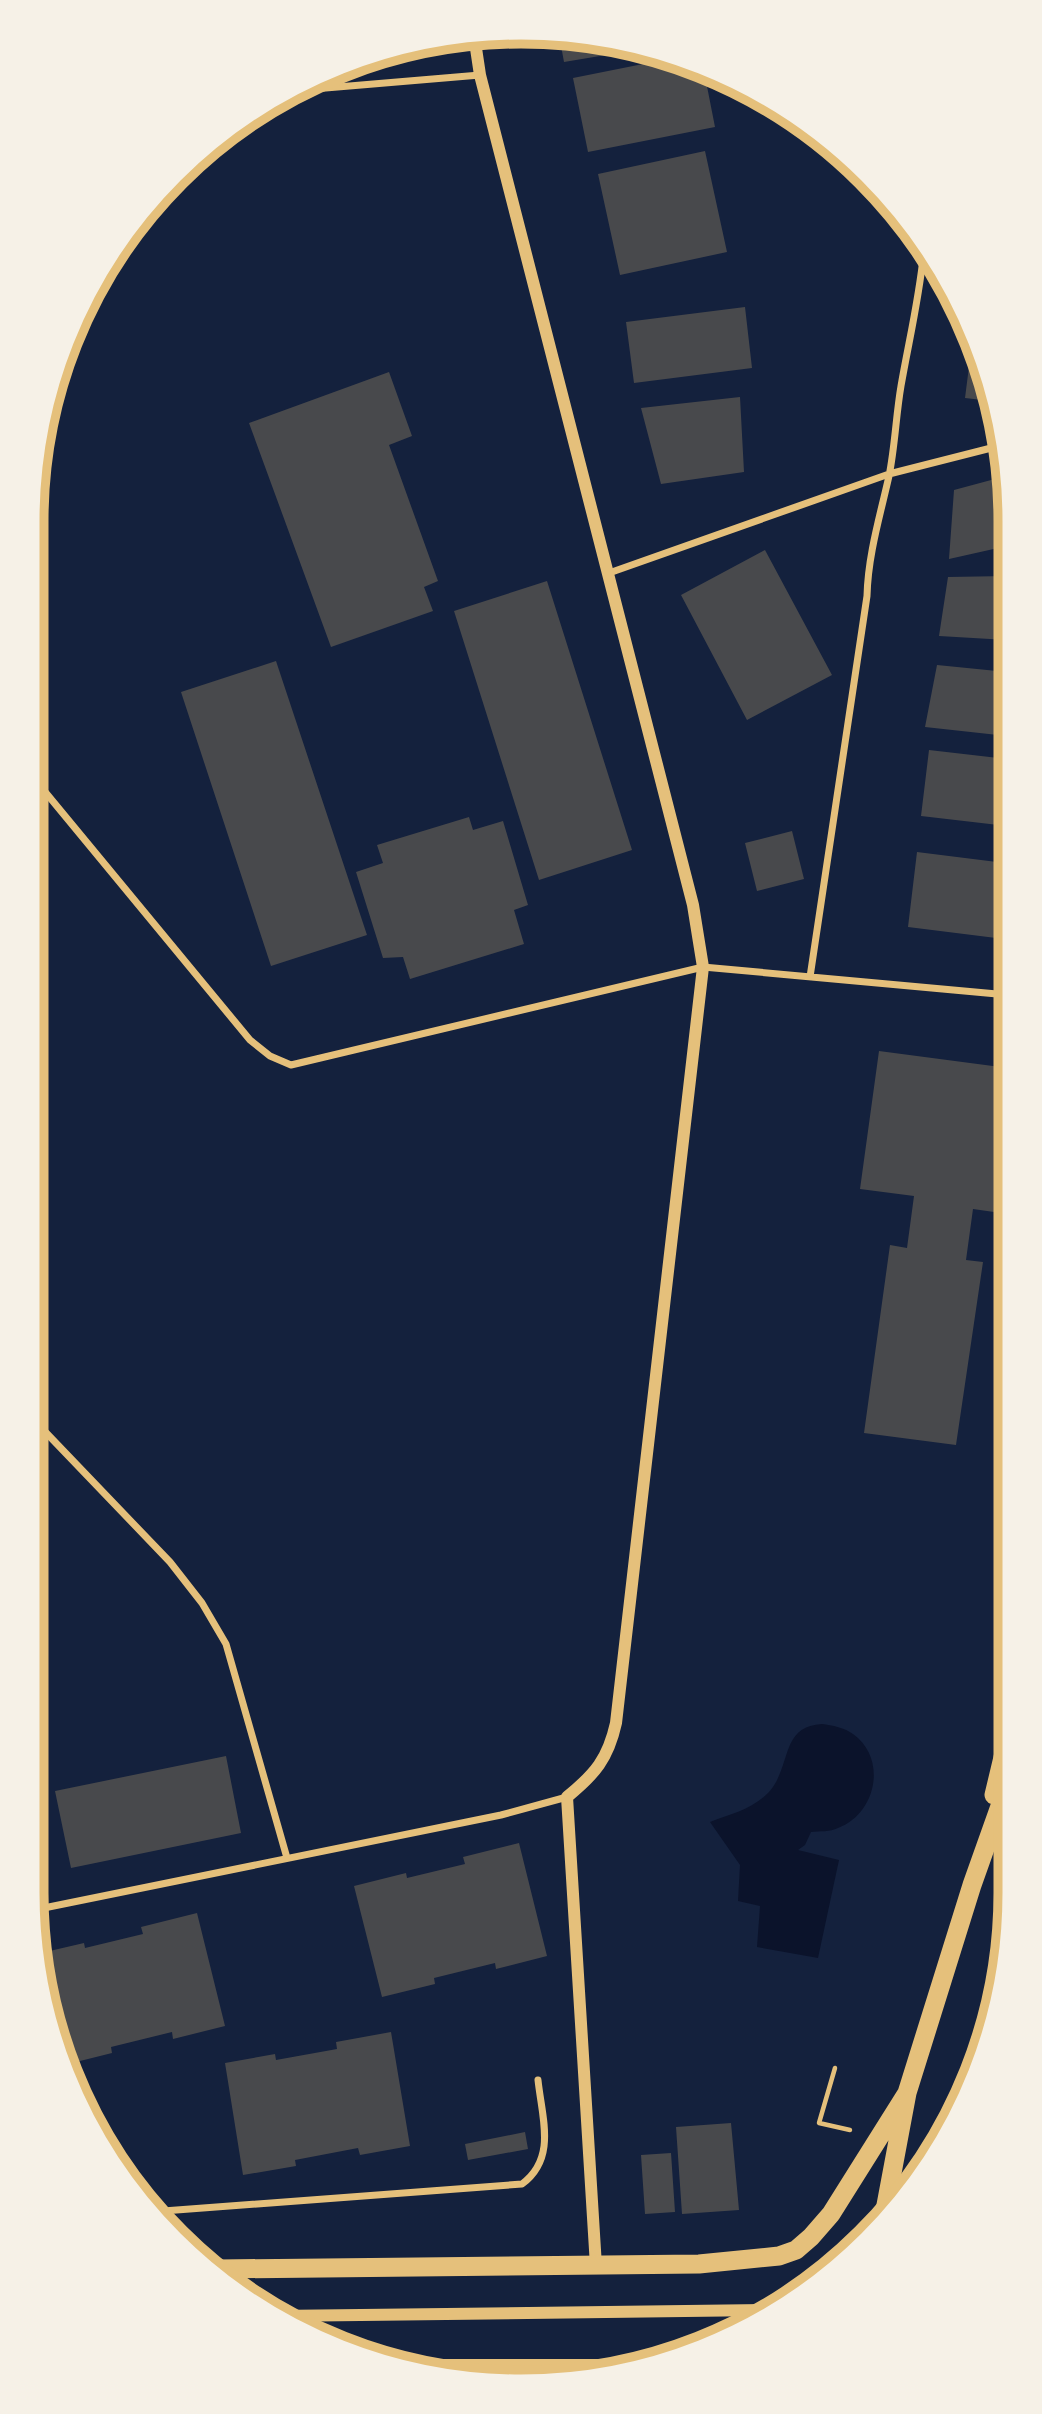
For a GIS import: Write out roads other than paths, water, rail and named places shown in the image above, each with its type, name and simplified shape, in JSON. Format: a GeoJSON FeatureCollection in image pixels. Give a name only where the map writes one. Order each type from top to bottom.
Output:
{"type":"FeatureCollection","features":[{"type":"Feature","properties":{"kind":"highway"},"geometry":{"type":"LineString","coordinates":[[972,1885],[998,1778]]}},
{"type":"Feature","properties":{"kind":"highway"},"geometry":{"type":"LineString","coordinates":[[887,2200],[907,2093],[972,1885],[998,1812]]}},
{"type":"Feature","properties":{"kind":"highway"},"geometry":{"type":"LineString","coordinates":[[226,2269],[596,2266],[745,2261],[779,2256],[796,2250],[831,2214],[907,2093]]}},
{"type":"Feature","properties":{"kind":"street"},"geometry":{"type":"LineString","coordinates":[[44,1907],[501,1815],[567,1797],[589,1779],[602,1763],[611,1745],[616,1723],[703,967],[693,905],[480,75],[476,46]]}},
{"type":"Feature","properties":{"kind":"street"},"geometry":{"type":"LineString","coordinates":[[320,88],[480,75]]}},
{"type":"Feature","properties":{"kind":"street"},"geometry":{"type":"LineString","coordinates":[[810,977],[867,596],[868,570],[889,474],[923,264]]}},
{"type":"Feature","properties":{"kind":"street"},"geometry":{"type":"LineString","coordinates":[[609,573],[889,474],[992,448]]}},
{"type":"Feature","properties":{"kind":"street"},"geometry":{"type":"LineString","coordinates":[[44,791],[242,1031],[270,1056],[291,1065],[703,967],[998,994]]}},
{"type":"Feature","properties":{"kind":"street"},"geometry":{"type":"LineString","coordinates":[[44,1431],[170,1562],[202,1603],[226,1644],[287,1858]]}},
{"type":"Feature","properties":{"kind":"street"},"geometry":{"type":"LineString","coordinates":[[567,1797],[596,2266]]}},
{"type":"Feature","properties":{"kind":"street"},"geometry":{"type":"LineString","coordinates":[[165,2211],[522,2184],[533,2176],[545,2150],[538,2080]]}},
{"type":"Feature","properties":{"kind":"street"},"geometry":{"type":"LineString","coordinates":[[300,2316],[752,2310]]}},
{"type":"Feature","properties":{"kind":"street"},"geometry":{"type":"LineString","coordinates":[[453,2365],[589,2365]]}},
{"type":"Feature","properties":{"kind":"lane"},"geometry":{"type":"LineString","coordinates":[[922,271],[928,272]]}},
{"type":"Feature","properties":{"kind":"water"},"geometry":{"type":"Polygon","coordinates":[[[822,1724],[853,1734],[871,1757],[874,1771],[869,1799],[861,1811],[838,1828],[811,1832],[805,1845],[798,1850],[839,1860],[818,1958],[757,1947],[760,1906],[738,1901],[740,1865],[710,1822],[763,1798],[776,1782],[788,1749],[799,1732],[809,1726],[822,1724]]]}}]}
